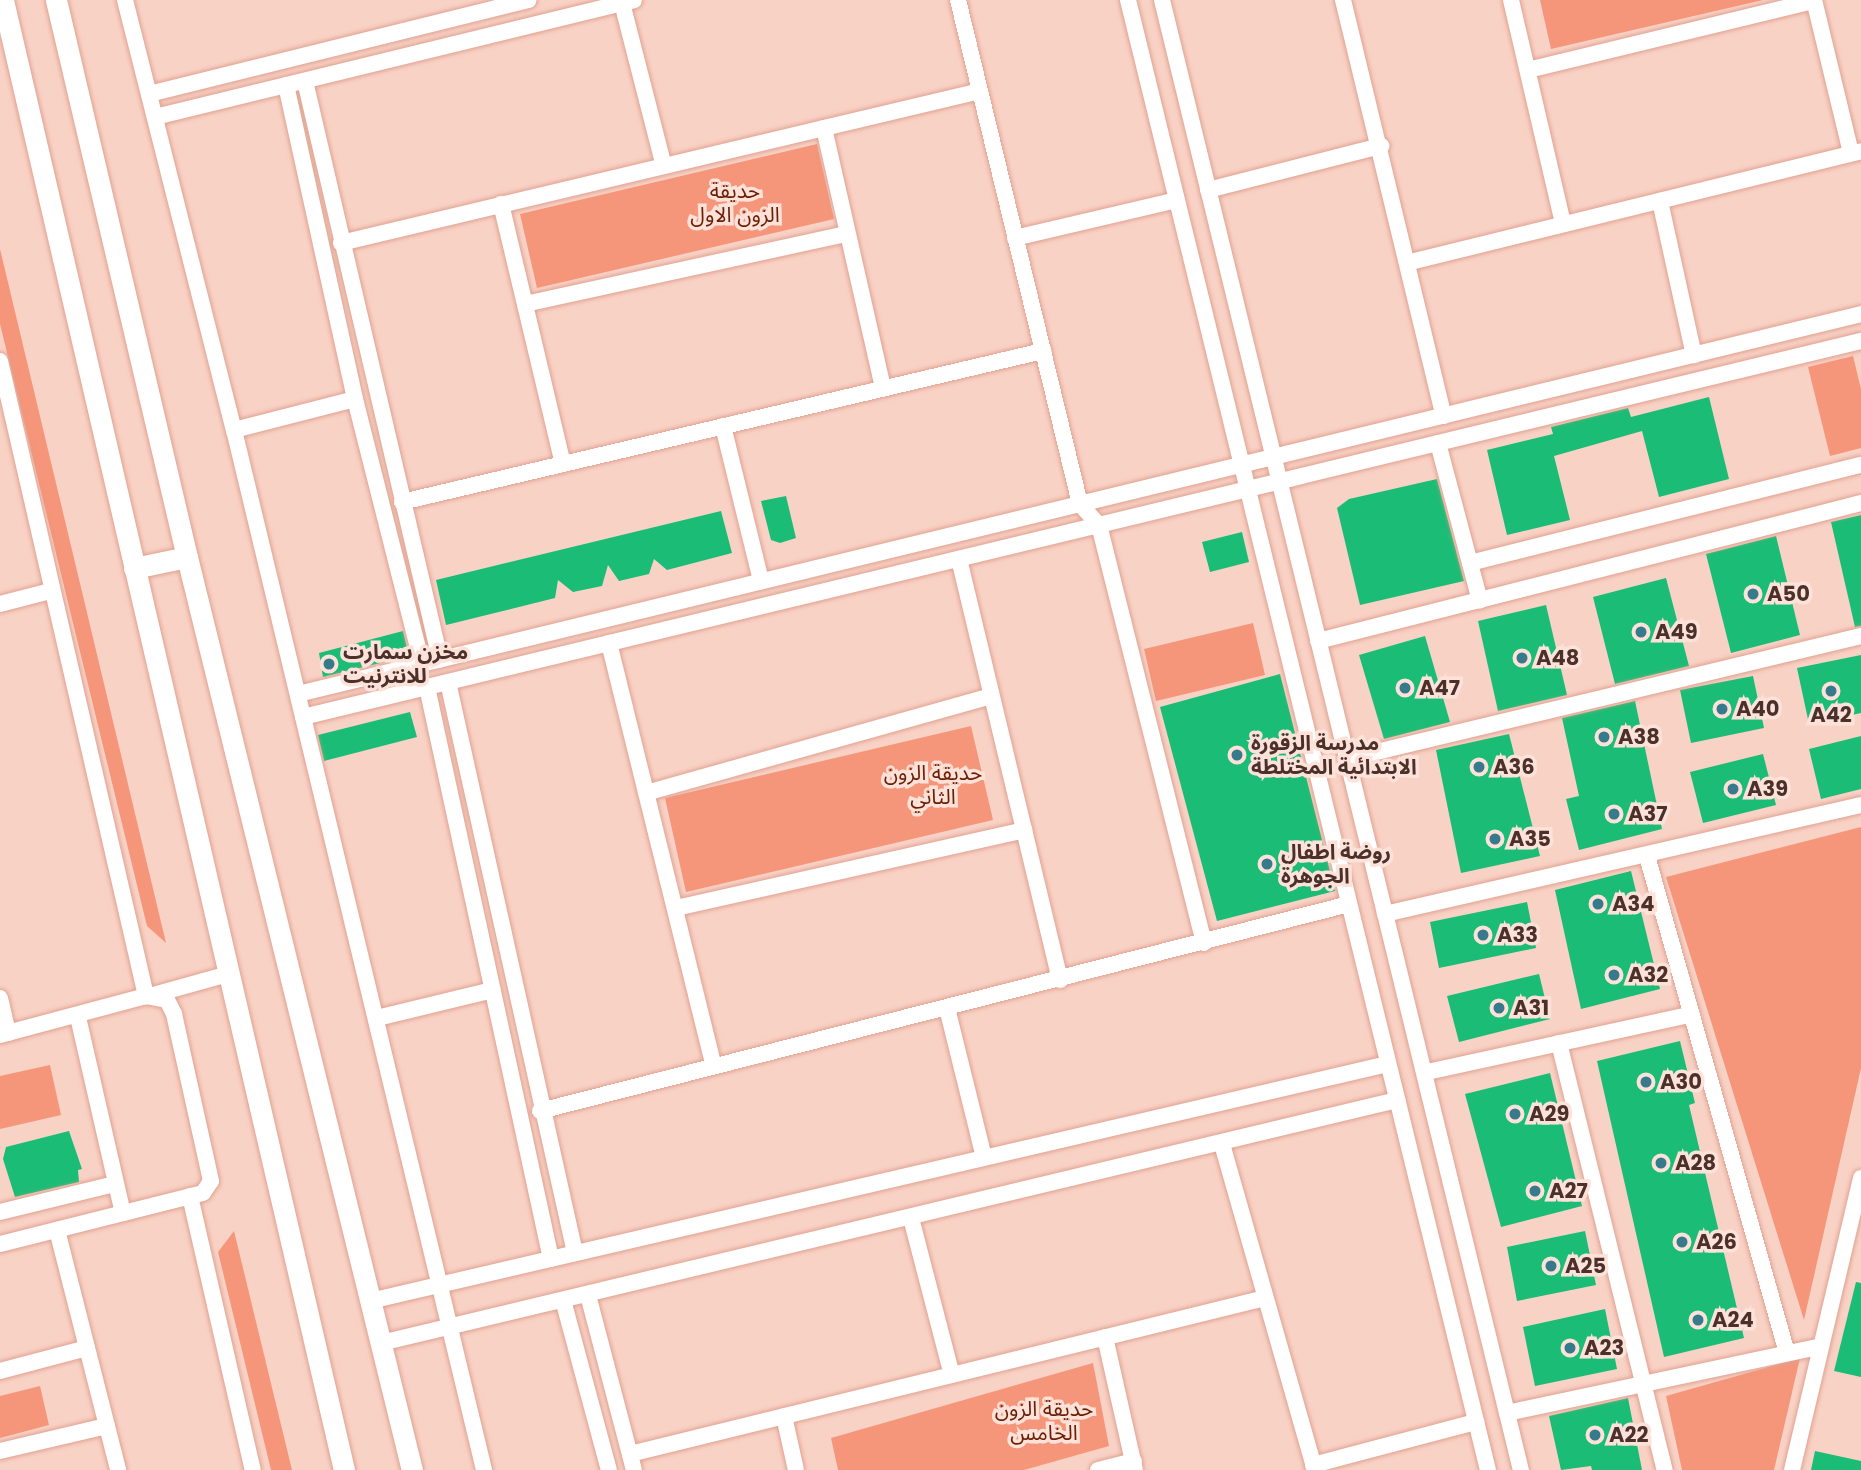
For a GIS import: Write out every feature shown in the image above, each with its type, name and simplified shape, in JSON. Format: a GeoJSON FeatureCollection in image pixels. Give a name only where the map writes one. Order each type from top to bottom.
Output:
{"type":"FeatureCollection","features":[{"type":"Feature","properties":{"kind":"main road"},"geometry":{"type":"LineString","coordinates":[[3,0],[344,1470]]}},
{"type":"Feature","properties":{"kind":"main road"},"geometry":{"type":"LineString","coordinates":[[56,0],[187,557],[412,1470]]}},
{"type":"Feature","properties":{"kind":"main road"},"geometry":{"type":"LineString","coordinates":[[134,569],[187,557]]}},
{"type":"Feature","properties":{"kind":"street"},"geometry":{"type":"LineString","coordinates":[[125,0],[234,430],[484,1470]]}},
{"type":"Feature","properties":{"kind":"street"},"geometry":{"type":"LineString","coordinates":[[149,94],[529,0]]}},
{"type":"Feature","properties":{"kind":"street"},"geometry":{"type":"LineString","coordinates":[[958,0],[1080,504],[1099,525],[1204,943]]}},
{"type":"Feature","properties":{"kind":"street"},"geometry":{"type":"LineString","coordinates":[[1128,0],[1488,1470]]}},
{"type":"Feature","properties":{"kind":"street"},"geometry":{"type":"LineString","coordinates":[[1162,0],[1521,1470]]}},
{"type":"Feature","properties":{"kind":"street"},"geometry":{"type":"LineString","coordinates":[[1343,0],[1410,262],[1444,416]]}},
{"type":"Feature","properties":{"kind":"street"},"geometry":{"type":"LineString","coordinates":[[1511,0],[1563,225]]}},
{"type":"Feature","properties":{"kind":"street"},"geometry":{"type":"LineString","coordinates":[[1410,262],[1856,152],[1814,0],[1528,70]]}},
{"type":"Feature","properties":{"kind":"street"},"geometry":{"type":"LineString","coordinates":[[155,117],[628,1],[664,166]]}},
{"type":"Feature","properties":{"kind":"street"},"geometry":{"type":"LineString","coordinates":[[304,80],[402,502],[430,662]]}},
{"type":"Feature","properties":{"kind":"street"},"geometry":{"type":"LineString","coordinates":[[286,85],[355,399],[437,685],[575,1253]]}},
{"type":"Feature","properties":{"kind":"street"},"geometry":{"type":"LineString","coordinates":[[341,243],[980,91]]}},
{"type":"Feature","properties":{"kind":"street"},"geometry":{"type":"LineString","coordinates":[[824,128],[883,388]]}},
{"type":"Feature","properties":{"kind":"street"},"geometry":{"type":"LineString","coordinates":[[1208,190],[1381,146]]}},
{"type":"Feature","properties":{"kind":"street"},"geometry":{"type":"LineString","coordinates":[[1016,238],[1177,200]]}},
{"type":"Feature","properties":{"kind":"street"},"geometry":{"type":"LineString","coordinates":[[1660,201],[1695,355]]}},
{"type":"Feature","properties":{"kind":"street"},"geometry":{"type":"LineString","coordinates":[[501,204],[563,464]]}},
{"type":"Feature","properties":{"kind":"street"},"geometry":{"type":"LineString","coordinates":[[525,304],[846,234]]}},
{"type":"Feature","properties":{"kind":"street"},"geometry":{"type":"LineString","coordinates":[[298,694],[1861,314]]}},
{"type":"Feature","properties":{"kind":"street"},"geometry":{"type":"LineString","coordinates":[[303,717],[1861,341]]}},
{"type":"Feature","properties":{"kind":"street"},"geometry":{"type":"LineString","coordinates":[[402,502],[1043,351]]}},
{"type":"Feature","properties":{"kind":"street"},"geometry":{"type":"LineString","coordinates":[[0,361],[8,426],[150,996]]}},
{"type":"Feature","properties":{"kind":"street"},"geometry":{"type":"LineString","coordinates":[[234,430],[355,399]]}},
{"type":"Feature","properties":{"kind":"street"},"geometry":{"type":"LineString","coordinates":[[723,426],[761,581]]}},
{"type":"Feature","properties":{"kind":"street"},"geometry":{"type":"LineString","coordinates":[[1438,443],[1480,601]]}},
{"type":"Feature","properties":{"kind":"street"},"geometry":{"type":"LineString","coordinates":[[1470,563],[1861,464]]}},
{"type":"Feature","properties":{"kind":"street"},"geometry":{"type":"LineString","coordinates":[[1318,641],[1861,503]]}},
{"type":"Feature","properties":{"kind":"street"},"geometry":{"type":"LineString","coordinates":[[959,559],[1060,980]]}},
{"type":"Feature","properties":{"kind":"street"},"geometry":{"type":"LineString","coordinates":[[0,604],[50,591]]}},
{"type":"Feature","properties":{"kind":"street"},"geometry":{"type":"LineString","coordinates":[[1347,759],[1861,636]]}},
{"type":"Feature","properties":{"kind":"street"},"geometry":{"type":"LineString","coordinates":[[609,643],[714,1066]]}},
{"type":"Feature","properties":{"kind":"street"},"geometry":{"type":"LineString","coordinates":[[437,685],[493,990],[551,1259]]}},
{"type":"Feature","properties":{"kind":"street"},"geometry":{"type":"LineString","coordinates":[[646,793],[991,696]]}},
{"type":"Feature","properties":{"kind":"street"},"geometry":{"type":"LineString","coordinates":[[1385,914],[1861,805]]}},
{"type":"Feature","properties":{"kind":"street"},"geometry":{"type":"LineString","coordinates":[[676,908],[1024,830]]}},
{"type":"Feature","properties":{"kind":"street"},"geometry":{"type":"LineString","coordinates":[[1647,856],[1787,1353]]}},
{"type":"Feature","properties":{"kind":"street"},"geometry":{"type":"LineString","coordinates":[[541,1111],[1349,904]]}},
{"type":"Feature","properties":{"kind":"street"},"geometry":{"type":"LineString","coordinates":[[0,998],[4,1034],[78,1017],[228,974]]}},
{"type":"Feature","properties":{"kind":"street"},"geometry":{"type":"LineString","coordinates":[[377,1018],[493,990]]}},
{"type":"Feature","properties":{"kind":"street"},"geometry":{"type":"LineString","coordinates":[[0,1244],[208,1190],[211,1176],[172,1006],[150,996]]}},
{"type":"Feature","properties":{"kind":"street"},"geometry":{"type":"LineString","coordinates":[[947,1008],[984,1158]]}},
{"type":"Feature","properties":{"kind":"street"},"geometry":{"type":"LineString","coordinates":[[1427,1072],[1692,1014]]}},
{"type":"Feature","properties":{"kind":"street"},"geometry":{"type":"LineString","coordinates":[[78,1017],[123,1213]]}},
{"type":"Feature","properties":{"kind":"street"},"geometry":{"type":"LineString","coordinates":[[1559,1043],[1665,1470]]}},
{"type":"Feature","properties":{"kind":"street"},"geometry":{"type":"LineString","coordinates":[[370,1301],[1388,1064]]}},
{"type":"Feature","properties":{"kind":"street"},"geometry":{"type":"LineString","coordinates":[[381,1343],[1397,1100]]}},
{"type":"Feature","properties":{"kind":"street"},"geometry":{"type":"LineString","coordinates":[[1222,1144],[1314,1467],[1476,1422]]}},
{"type":"Feature","properties":{"kind":"street"},"geometry":{"type":"LineString","coordinates":[[1792,1470],[1861,1178]]}},
{"type":"Feature","properties":{"kind":"street"},"geometry":{"type":"LineString","coordinates":[[0,1212],[115,1184]]}},
{"type":"Feature","properties":{"kind":"street"},"geometry":{"type":"LineString","coordinates":[[190,1196],[253,1470]]}},
{"type":"Feature","properties":{"kind":"street"},"geometry":{"type":"LineString","coordinates":[[911,1218],[952,1375]]}},
{"type":"Feature","properties":{"kind":"street"},"geometry":{"type":"LineString","coordinates":[[57,1230],[118,1470]]}},
{"type":"Feature","properties":{"kind":"street"},"geometry":{"type":"LineString","coordinates":[[588,1294],[632,1462],[784,1416],[1265,1298]]}},
{"type":"Feature","properties":{"kind":"street"},"geometry":{"type":"LineString","coordinates":[[563,1300],[609,1470]]}},
{"type":"Feature","properties":{"kind":"street"},"geometry":{"type":"LineString","coordinates":[[1098,1470],[1134,1466],[1105,1337]]}},
{"type":"Feature","properties":{"kind":"street"},"geometry":{"type":"LineString","coordinates":[[1507,1413],[1821,1346]]}},
{"type":"Feature","properties":{"kind":"street"},"geometry":{"type":"LineString","coordinates":[[0,1371],[88,1348]]}},
{"type":"Feature","properties":{"kind":"street"},"geometry":{"type":"LineString","coordinates":[[784,1416],[796,1470]]}},
{"type":"Feature","properties":{"kind":"street"},"geometry":{"type":"LineString","coordinates":[[0,1451],[107,1426]]}},
{"type":"Feature","properties":{"kind":"green space"},"geometry":{"type":"Polygon","coordinates":[[[1540,0],[1763,0],[1551,49],[1540,0]]]}},
{"type":"Feature","properties":{"kind":"green space","name":"حديقة الزون الاول"},"geometry":{"type":"Polygon","coordinates":[[[817,144],[834,219],[537,288],[520,214],[817,144]]]}},
{"type":"Feature","properties":{"kind":"green space"},"geometry":{"type":"Polygon","coordinates":[[[0,249],[166,943],[147,926],[0,324],[0,249]]]}},
{"type":"Feature","properties":{"kind":"green space"},"geometry":{"type":"Polygon","coordinates":[[[1853,356],[1861,389],[1861,448],[1830,456],[1808,367],[1853,356]]]}},
{"type":"Feature","properties":{"kind":"green space"},"geometry":{"type":"Polygon","coordinates":[[[1253,623],[1265,675],[1156,701],[1144,649],[1253,623]]]}},
{"type":"Feature","properties":{"kind":"green space","name":"حديقة الزون الثاني"},"geometry":{"type":"Polygon","coordinates":[[[971,726],[993,820],[686,892],[665,798],[971,726]]]}},
{"type":"Feature","properties":{"kind":"green space"},"geometry":{"type":"Polygon","coordinates":[[[1861,827],[1861,1068],[1804,1320],[1666,877],[1861,827]]]}},
{"type":"Feature","properties":{"kind":"green space"},"geometry":{"type":"Polygon","coordinates":[[[50,1065],[61,1115],[0,1129],[0,1076],[50,1065]]]}},
{"type":"Feature","properties":{"kind":"green space"},"geometry":{"type":"Polygon","coordinates":[[[234,1231],[292,1470],[271,1470],[218,1252],[234,1231]]]}},
{"type":"Feature","properties":{"kind":"green space"},"geometry":{"type":"Polygon","coordinates":[[[1800,1358],[1774,1470],[1682,1470],[1666,1396],[1800,1358]]]}},
{"type":"Feature","properties":{"kind":"green space","name":"حديقة الزون الخامس"},"geometry":{"type":"Polygon","coordinates":[[[1093,1363],[1109,1446],[1024,1470],[838,1470],[831,1438],[1093,1363]]]}},
{"type":"Feature","properties":{"kind":"green space"},"geometry":{"type":"Polygon","coordinates":[[[40,1386],[49,1425],[0,1438],[0,1396],[40,1386]]]}},
{"type":"Feature","properties":{"kind":"building"},"geometry":{"type":"Polygon","coordinates":[[[1709,397],[1729,479],[1659,497],[1642,431],[1554,456],[1570,520],[1507,535],[1487,450],[1553,434],[1551,427],[1628,408],[1631,417],[1709,397]]]}},
{"type":"Feature","properties":{"kind":"building"},"geometry":{"type":"Polygon","coordinates":[[[1437,479],[1464,581],[1360,605],[1337,508],[1349,499],[1437,479]]]}},
{"type":"Feature","properties":{"kind":"building"},"geometry":{"type":"Polygon","coordinates":[[[786,496],[796,538],[780,543],[771,540],[761,501],[786,496]]]}},
{"type":"Feature","properties":{"kind":"building"},"geometry":{"type":"Polygon","coordinates":[[[721,511],[732,553],[667,570],[654,559],[649,574],[619,581],[608,565],[602,586],[573,592],[558,580],[555,598],[446,625],[436,580],[721,511]]]}},
{"type":"Feature","properties":{"kind":"building"},"geometry":{"type":"Polygon","coordinates":[[[1861,515],[1861,626],[1855,627],[1831,522],[1861,515]]]}},
{"type":"Feature","properties":{"kind":"building"},"geometry":{"type":"Polygon","coordinates":[[[1242,532],[1249,562],[1210,572],[1202,542],[1242,532]]]}},
{"type":"Feature","properties":{"kind":"building","name":"A50"},"geometry":{"type":"Polygon","coordinates":[[[1776,536],[1800,635],[1731,653],[1706,554],[1776,536]]]}},
{"type":"Feature","properties":{"kind":"building","name":"A49"},"geometry":{"type":"Polygon","coordinates":[[[1666,578],[1689,666],[1615,684],[1593,597],[1666,578]]]}},
{"type":"Feature","properties":{"kind":"building","name":"A48"},"geometry":{"type":"Polygon","coordinates":[[[1546,605],[1567,695],[1498,711],[1478,621],[1546,605]]]}},
{"type":"Feature","properties":{"kind":"building"},"geometry":{"type":"Polygon","coordinates":[[[403,631],[409,656],[323,677],[319,653],[403,631]]]}},
{"type":"Feature","properties":{"kind":"building","name":"A47"},"geometry":{"type":"Polygon","coordinates":[[[1425,636],[1450,722],[1384,739],[1359,655],[1425,636]]]}},
{"type":"Feature","properties":{"kind":"building","name":"A42"},"geometry":{"type":"Polygon","coordinates":[[[1861,655],[1861,713],[1809,724],[1797,668],[1861,655]]]}},
{"type":"Feature","properties":{"kind":"building","name":"مدرسة الزقورة الابتدائية المختلطة"},"geometry":{"type":"Polygon","coordinates":[[[1280,674],[1335,891],[1217,921],[1160,707],[1280,674]]]}},
{"type":"Feature","properties":{"kind":"building","name":"A40"},"geometry":{"type":"Polygon","coordinates":[[[1753,676],[1764,728],[1691,743],[1680,690],[1753,676]]]}},
{"type":"Feature","properties":{"kind":"building"},"geometry":{"type":"Polygon","coordinates":[[[1635,701],[1662,829],[1579,850],[1566,799],[1579,796],[1562,718],[1635,701]]]}},
{"type":"Feature","properties":{"kind":"building"},"geometry":{"type":"Polygon","coordinates":[[[410,712],[417,737],[324,761],[318,735],[410,712]]]}},
{"type":"Feature","properties":{"kind":"building"},"geometry":{"type":"Polygon","coordinates":[[[1509,734],[1540,856],[1461,873],[1436,750],[1509,734]]]}},
{"type":"Feature","properties":{"kind":"building"},"geometry":{"type":"Polygon","coordinates":[[[1861,736],[1861,789],[1821,799],[1809,749],[1861,736]]]}},
{"type":"Feature","properties":{"kind":"building","name":"A39"},"geometry":{"type":"Polygon","coordinates":[[[1763,754],[1776,805],[1703,823],[1690,772],[1763,754]]]}},
{"type":"Feature","properties":{"kind":"building"},"geometry":{"type":"Polygon","coordinates":[[[1631,871],[1660,989],[1581,1009],[1555,890],[1631,871]]]}},
{"type":"Feature","properties":{"kind":"building","name":"A33"},"geometry":{"type":"Polygon","coordinates":[[[1527,902],[1536,948],[1439,968],[1430,922],[1527,902]]]}},
{"type":"Feature","properties":{"kind":"building","name":"A31"},"geometry":{"type":"Polygon","coordinates":[[[1539,974],[1550,1019],[1459,1042],[1447,996],[1539,974]]]}},
{"type":"Feature","properties":{"kind":"building"},"geometry":{"type":"Polygon","coordinates":[[[1680,1041],[1695,1103],[1689,1105],[1744,1338],[1664,1357],[1597,1061],[1680,1041]]]}},
{"type":"Feature","properties":{"kind":"building"},"geometry":{"type":"Polygon","coordinates":[[[1550,1073],[1582,1206],[1501,1227],[1465,1094],[1550,1073]]]}},
{"type":"Feature","properties":{"kind":"building"},"geometry":{"type":"Polygon","coordinates":[[[69,1131],[82,1169],[78,1170],[79,1182],[15,1197],[3,1159],[6,1147],[69,1131]]]}},
{"type":"Feature","properties":{"kind":"building","name":"A25"},"geometry":{"type":"Polygon","coordinates":[[[1585,1231],[1596,1285],[1517,1301],[1507,1247],[1585,1231]]]}},
{"type":"Feature","properties":{"kind":"building"},"geometry":{"type":"Polygon","coordinates":[[[1856,1282],[1861,1283],[1861,1377],[1834,1371],[1856,1282]]]}},
{"type":"Feature","properties":{"kind":"building","name":"A23"},"geometry":{"type":"Polygon","coordinates":[[[1605,1309],[1617,1369],[1535,1386],[1523,1327],[1605,1309]]]}},
{"type":"Feature","properties":{"kind":"building","name":"A22"},"geometry":{"type":"Polygon","coordinates":[[[1628,1398],[1642,1470],[1592,1470],[1591,1466],[1561,1470],[1549,1416],[1628,1398]]]}},
{"type":"Feature","properties":{"kind":"building"},"geometry":{"type":"Polygon","coordinates":[[[1815,1451],[1861,1461],[1861,1470],[1811,1470],[1815,1451]]]}},
{"type":"Feature","properties":{"kind":"place","name":"A50"},"geometry":{"type":"Point","coordinates":[1753,594]}},
{"type":"Feature","properties":{"kind":"place","name":"A49"},"geometry":{"type":"Point","coordinates":[1641,632]}},
{"type":"Feature","properties":{"kind":"place","name":"A48"},"geometry":{"type":"Point","coordinates":[1522,658]}},
{"type":"Feature","properties":{"kind":"place","name":"مخزن سمارت للانترنيت"},"geometry":{"type":"Point","coordinates":[329,664]}},
{"type":"Feature","properties":{"kind":"place","name":"A47"},"geometry":{"type":"Point","coordinates":[1405,688]}},
{"type":"Feature","properties":{"kind":"place","name":"A42"},"geometry":{"type":"Point","coordinates":[1831,691]}},
{"type":"Feature","properties":{"kind":"place","name":"A40"},"geometry":{"type":"Point","coordinates":[1722,709]}},
{"type":"Feature","properties":{"kind":"place","name":"A38"},"geometry":{"type":"Point","coordinates":[1604,737]}},
{"type":"Feature","properties":{"kind":"place","name":"مدرسة الزقورة الابتدائية المختلطة"},"geometry":{"type":"Point","coordinates":[1237,755]}},
{"type":"Feature","properties":{"kind":"place","name":"A36"},"geometry":{"type":"Point","coordinates":[1479,767]}},
{"type":"Feature","properties":{"kind":"place","name":"A39"},"geometry":{"type":"Point","coordinates":[1733,789]}},
{"type":"Feature","properties":{"kind":"place","name":"A37"},"geometry":{"type":"Point","coordinates":[1614,814]}},
{"type":"Feature","properties":{"kind":"place","name":"A35"},"geometry":{"type":"Point","coordinates":[1495,839]}},
{"type":"Feature","properties":{"kind":"place","name":"روضة اطفال الجوهرة"},"geometry":{"type":"Point","coordinates":[1267,864]}},
{"type":"Feature","properties":{"kind":"place","name":"A34"},"geometry":{"type":"Point","coordinates":[1598,904]}},
{"type":"Feature","properties":{"kind":"place","name":"A33"},"geometry":{"type":"Point","coordinates":[1483,935]}},
{"type":"Feature","properties":{"kind":"place","name":"A32"},"geometry":{"type":"Point","coordinates":[1614,975]}},
{"type":"Feature","properties":{"kind":"place","name":"A31"},"geometry":{"type":"Point","coordinates":[1499,1008]}},
{"type":"Feature","properties":{"kind":"place","name":"A30"},"geometry":{"type":"Point","coordinates":[1646,1082]}},
{"type":"Feature","properties":{"kind":"place","name":"A29"},"geometry":{"type":"Point","coordinates":[1515,1114]}},
{"type":"Feature","properties":{"kind":"place","name":"A28"},"geometry":{"type":"Point","coordinates":[1661,1163]}},
{"type":"Feature","properties":{"kind":"place","name":"A27"},"geometry":{"type":"Point","coordinates":[1535,1191]}},
{"type":"Feature","properties":{"kind":"place","name":"A26"},"geometry":{"type":"Point","coordinates":[1682,1242]}},
{"type":"Feature","properties":{"kind":"place","name":"A25"},"geometry":{"type":"Point","coordinates":[1551,1266]}},
{"type":"Feature","properties":{"kind":"place","name":"A24"},"geometry":{"type":"Point","coordinates":[1698,1320]}},
{"type":"Feature","properties":{"kind":"place","name":"A23"},"geometry":{"type":"Point","coordinates":[1570,1348]}},
{"type":"Feature","properties":{"kind":"place","name":"A22"},"geometry":{"type":"Point","coordinates":[1595,1435]}}]}
